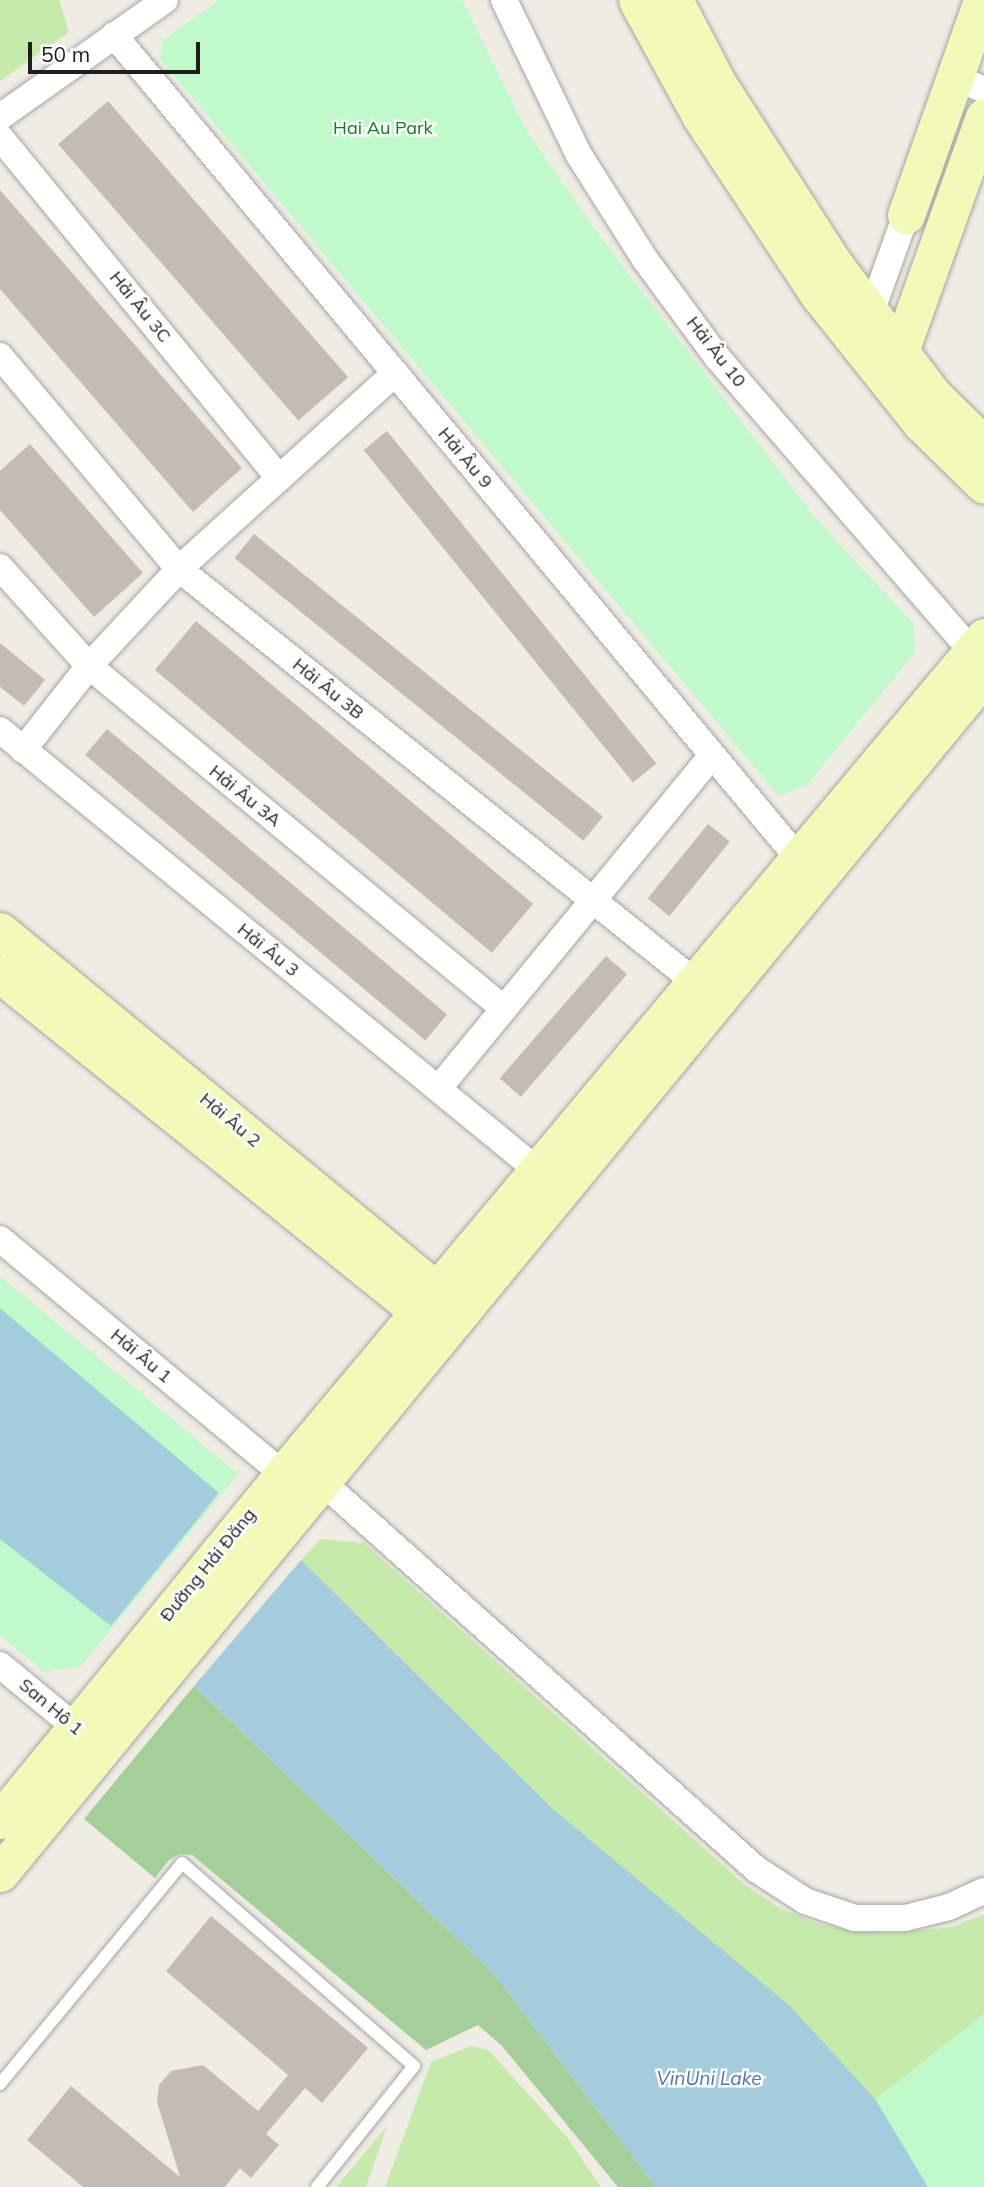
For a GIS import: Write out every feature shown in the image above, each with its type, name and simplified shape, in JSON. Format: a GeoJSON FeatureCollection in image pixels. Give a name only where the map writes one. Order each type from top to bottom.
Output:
{"type":"FeatureCollection","features":[{"type":"Feature","properties":{"kind":"street","name":"Hải Âu 10"},"geometry":{"type":"LineString","coordinates":[[504,0],[579,155],[644,258],[717,357],[981,657]]}},
{"type":"Feature","properties":{"kind":"street"},"geometry":{"type":"LineString","coordinates":[[637,0],[756,205],[858,349],[934,396],[984,446]]}},
{"type":"Feature","properties":{"kind":"street"},"geometry":{"type":"LineString","coordinates":[[674,0],[718,84],[792,202],[870,315],[894,369],[984,485]]}},
{"type":"Feature","properties":{"kind":"street"},"geometry":{"type":"LineString","coordinates":[[858,349],[906,215],[969,84],[982,0]]}},
{"type":"Feature","properties":{"kind":"street"},"geometry":{"type":"LineString","coordinates":[[0,117],[156,3]]}},
{"type":"Feature","properties":{"kind":"street","name":"Hải Âu 9"},"geometry":{"type":"LineString","coordinates":[[114,35],[807,869]]}},
{"type":"Feature","properties":{"kind":"street"},"geometry":{"type":"LineString","coordinates":[[894,369],[984,117]]}},
{"type":"Feature","properties":{"kind":"street","name":"Hải Âu 3C"},"geometry":{"type":"LineString","coordinates":[[0,137],[279,478]]}},
{"type":"Feature","properties":{"kind":"street","name":"Hải Âu 3B"},"geometry":{"type":"LineString","coordinates":[[0,356],[179,569],[695,982]]}},
{"type":"Feature","properties":{"kind":"street"},"geometry":{"type":"LineString","coordinates":[[23,750],[89,667],[179,569],[395,373]]}},
{"type":"Feature","properties":{"kind":"street","name":"Hải Âu 3A"},"geometry":{"type":"LineString","coordinates":[[0,567],[89,667],[504,1009]]}},
{"type":"Feature","properties":{"kind":"street"},"geometry":{"type":"LineString","coordinates":[[440,1311],[981,657]]}},
{"type":"Feature","properties":{"kind":"street","name":"Hải Âu 3"},"geometry":{"type":"LineString","coordinates":[[0,730],[537,1170]]}},
{"type":"Feature","properties":{"kind":"street"},"geometry":{"type":"LineString","coordinates":[[438,1089],[712,755]]}},
{"type":"Feature","properties":{"kind":"street"},"geometry":{"type":"LineString","coordinates":[[440,1311],[537,1170],[695,982],[807,869]]}},
{"type":"Feature","properties":{"kind":"street","name":"Hải Âu 2"},"geometry":{"type":"LineString","coordinates":[[0,931],[440,1311]]}},
{"type":"Feature","properties":{"kind":"street","name":"Hải Âu 2"},"geometry":{"type":"LineString","coordinates":[[0,974],[440,1311]]}},
{"type":"Feature","properties":{"kind":"street","name":"Hải Âu 1"},"geometry":{"type":"LineString","coordinates":[[0,1239],[282,1474]]}},
{"type":"Feature","properties":{"kind":"street","name":"Đường Hải Đăng"},"geometry":{"type":"LineString","coordinates":[[0,1873],[89,1739],[282,1474],[440,1311]]}},
{"type":"Feature","properties":{"kind":"street","name":"Đường Hải Đăng"},"geometry":{"type":"LineString","coordinates":[[0,1820],[89,1739],[321,1481],[440,1311]]}},
{"type":"Feature","properties":{"kind":"street"},"geometry":{"type":"LineString","coordinates":[[321,1481],[756,1869],[804,1901],[855,1918],[905,1918],[949,1908],[984,1891]]}},
{"type":"Feature","properties":{"kind":"street","name":"San Hô 1"},"geometry":{"type":"LineString","coordinates":[[0,1665],[89,1739]]}},
{"type":"Feature","properties":{"kind":"lane"},"geometry":{"type":"LineString","coordinates":[[0,2084],[182,1863],[414,2066],[317,2187]]}},
{"type":"Feature","properties":{"kind":"green space"},"geometry":{"type":"Polygon","coordinates":[[[0,0],[59,0],[69,32],[0,81],[0,0]]]}},
{"type":"Feature","properties":{"kind":"green space","name":"Hai Au Park"},"geometry":{"type":"Polygon","coordinates":[[[219,0],[462,0],[525,128],[593,227],[815,518],[914,624],[915,652],[807,785],[779,796],[160,59],[162,41],[219,0]]]}},
{"type":"Feature","properties":{"kind":"green space"},"geometry":{"type":"Polygon","coordinates":[[[0,1276],[238,1474],[81,1666],[44,1672],[0,1635],[0,1276]]]}},
{"type":"Feature","properties":{"kind":"green space"},"geometry":{"type":"Polygon","coordinates":[[[321,1539],[364,1543],[745,1885],[780,1908],[815,1923],[855,1932],[900,1933],[952,1927],[984,1914],[984,2187],[928,2187],[875,2099],[791,2008],[553,1809],[301,1560],[321,1539]]]}},
{"type":"Feature","properties":{"kind":"green space"},"geometry":{"type":"Polygon","coordinates":[[[194,1686],[494,1974],[656,2187],[618,2187],[502,2046],[478,2025],[426,2050],[192,1855],[180,1854],[169,1860],[155,1878],[84,1819],[194,1686]]]}},
{"type":"Feature","properties":{"kind":"green space"},"geometry":{"type":"Polygon","coordinates":[[[984,2014],[984,2187],[928,2187],[875,2099],[984,2014]]]}},
{"type":"Feature","properties":{"kind":"green space"},"geometry":{"type":"Polygon","coordinates":[[[471,2046],[488,2050],[500,2063],[567,2137],[601,2187],[385,2187],[431,2062],[471,2046]]]}},
{"type":"Feature","properties":{"kind":"green space"},"geometry":{"type":"Polygon","coordinates":[[[387,2126],[366,2187],[336,2187],[387,2126]]]}},
{"type":"Feature","properties":{"kind":"water"},"geometry":{"type":"Polygon","coordinates":[[[0,1308],[219,1493],[111,1626],[0,1539],[0,1308]]]}},
{"type":"Feature","properties":{"kind":"water","name":"VinUni Lake"},"geometry":{"type":"Polygon","coordinates":[[[301,1560],[553,1809],[791,2007],[875,2099],[928,2187],[656,2187],[494,1974],[194,1686],[301,1560]]]}},
{"type":"Feature","properties":{"kind":"building"},"geometry":{"type":"Polygon","coordinates":[[[108,101],[348,377],[298,421],[58,144],[108,101]]]}},
{"type":"Feature","properties":{"kind":"building"},"geometry":{"type":"Polygon","coordinates":[[[0,190],[242,468],[193,512],[0,289],[0,190]]]}},
{"type":"Feature","properties":{"kind":"building"},"geometry":{"type":"Polygon","coordinates":[[[387,431],[656,764],[633,782],[364,450],[387,431]]]}},
{"type":"Feature","properties":{"kind":"building"},"geometry":{"type":"Polygon","coordinates":[[[30,444],[143,573],[94,617],[0,510],[0,471],[30,444]]]}},
{"type":"Feature","properties":{"kind":"building"},"geometry":{"type":"Polygon","coordinates":[[[254,534],[603,817],[583,841],[234,558],[254,534]]]}},
{"type":"Feature","properties":{"kind":"building"},"geometry":{"type":"Polygon","coordinates":[[[196,621],[533,904],[492,953],[155,670],[196,621]]]}},
{"type":"Feature","properties":{"kind":"building"},"geometry":{"type":"Polygon","coordinates":[[[0,643],[45,680],[24,706],[0,687],[0,643]]]}},
{"type":"Feature","properties":{"kind":"building"},"geometry":{"type":"Polygon","coordinates":[[[107,729],[447,1014],[425,1040],[85,755],[107,729]]]}},
{"type":"Feature","properties":{"kind":"building"},"geometry":{"type":"Polygon","coordinates":[[[708,824],[730,842],[669,916],[648,899],[708,824]]]}},
{"type":"Feature","properties":{"kind":"building"},"geometry":{"type":"Polygon","coordinates":[[[606,956],[627,974],[521,1097],[500,1078],[606,956]]]}},
{"type":"Feature","properties":{"kind":"building"},"geometry":{"type":"Polygon","coordinates":[[[211,1916],[368,2048],[322,2103],[305,2088],[266,2134],[279,2145],[251,2178],[240,2168],[225,2187],[83,2187],[27,2140],[71,2086],[180,2177],[157,2102],[159,2085],[171,2071],[203,2065],[258,2111],[288,2075],[166,1971],[211,1916]]]}}]}
